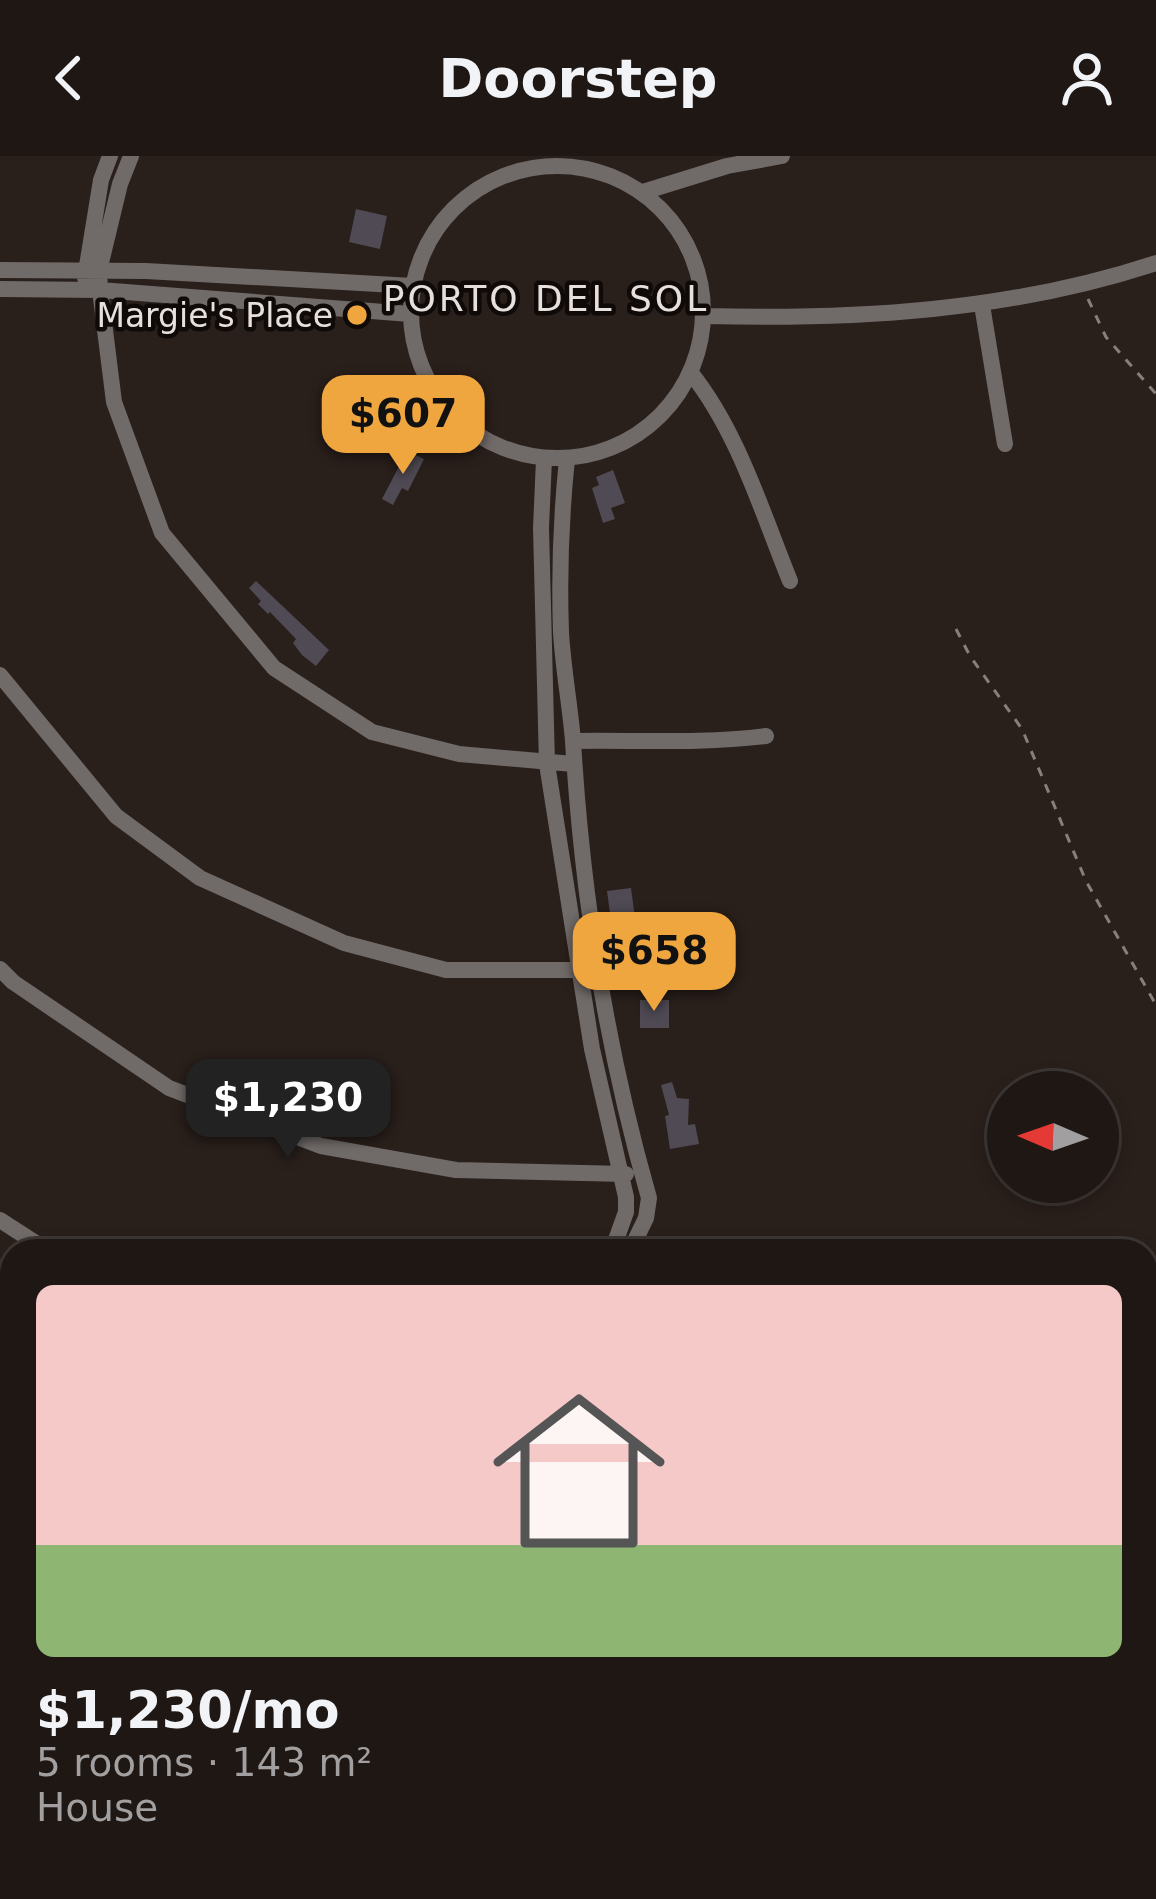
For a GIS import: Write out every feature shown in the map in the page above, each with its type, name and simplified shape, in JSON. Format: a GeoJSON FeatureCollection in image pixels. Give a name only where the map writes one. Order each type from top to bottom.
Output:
{"type":"FeatureCollection","features":[{"type":"Feature","properties":{"kind":"street"},"geometry":{"type":"LineString","coordinates":[[110,156],[101,179],[92,281],[114,402],[162,533],[274,668],[372,732],[459,754],[573,764]]}},
{"type":"Feature","properties":{"kind":"street"},"geometry":{"type":"LineString","coordinates":[[92,281],[131,156]]}},
{"type":"Feature","properties":{"kind":"street"},"geometry":{"type":"LineString","coordinates":[[644,192],[727,166],[782,156]]}},
{"type":"Feature","properties":{"kind":"street"},"geometry":{"type":"LineString","coordinates":[[567,160],[590,162],[644,192],[677,226],[698,269],[704,316],[691,373],[661,417],[618,447],[567,459],[502,449],[466,427],[436,396],[418,357],[410,314],[426,245],[451,210],[484,184],[524,168],[567,160]]}},
{"type":"Feature","properties":{"kind":"street"},"geometry":{"type":"LineString","coordinates":[[704,316],[814,318],[982,305],[1082,285],[1156,263]]}},
{"type":"Feature","properties":{"kind":"street"},"geometry":{"type":"LineString","coordinates":[[0,270],[410,314]]}},
{"type":"Feature","properties":{"kind":"street"},"geometry":{"type":"LineString","coordinates":[[0,289],[92,281],[413,286]]}},
{"type":"Feature","properties":{"kind":"street"},"geometry":{"type":"LineString","coordinates":[[982,305],[1006,444]]}},
{"type":"Feature","properties":{"kind":"street"},"geometry":{"type":"LineString","coordinates":[[691,373],[712,403],[750,480],[790,581]]}},
{"type":"Feature","properties":{"kind":"street"},"geometry":{"type":"LineString","coordinates":[[544,459],[541,528],[547,764],[592,1049],[626,1212],[616,1239]]}},
{"type":"Feature","properties":{"kind":"street"},"geometry":{"type":"LineString","coordinates":[[567,459],[560,527],[562,635],[573,764],[600,969],[649,1198],[636,1239]]}},
{"type":"Feature","properties":{"kind":"street"},"geometry":{"type":"LineString","coordinates":[[0,675],[5,696],[116,817],[200,878],[344,943],[446,970],[600,969]]}},
{"type":"Feature","properties":{"kind":"street"},"geometry":{"type":"LineString","coordinates":[[573,741],[667,739],[702,744],[766,736]]}},
{"type":"Feature","properties":{"kind":"street"},"geometry":{"type":"LineString","coordinates":[[0,969],[169,1088],[321,1146],[455,1170],[643,1176]]}},
{"type":"Feature","properties":{"kind":"street"},"geometry":{"type":"LineString","coordinates":[[0,1220],[29,1239]]}},
{"type":"Feature","properties":{"kind":"path"},"geometry":{"type":"LineString","coordinates":[[1082,285],[1106,337],[1156,394]]}},
{"type":"Feature","properties":{"kind":"path"},"geometry":{"type":"LineString","coordinates":[[956,629],[1022,729],[1086,881],[1156,1005]]}},
{"type":"Feature","properties":{"kind":"building"},"geometry":{"type":"Polygon","coordinates":[[[356,209],[387,216],[380,249],[349,242],[356,209]]]}},
{"type":"Feature","properties":{"kind":"building"},"geometry":{"type":"Polygon","coordinates":[[[407,451],[424,459],[408,491],[402,488],[393,505],[382,499],[407,451]]]}},
{"type":"Feature","properties":{"kind":"building"},"geometry":{"type":"Polygon","coordinates":[[[613,470],[625,503],[611,508],[615,519],[603,523],[592,488],[599,485],[596,477],[613,470]]]}},
{"type":"Feature","properties":{"kind":"building"},"geometry":{"type":"Polygon","coordinates":[[[256,581],[329,650],[316,666],[293,643],[296,639],[258,604],[261,601],[249,588],[256,581]]]}},
{"type":"Feature","properties":{"kind":"building"},"geometry":{"type":"Polygon","coordinates":[[[631,888],[638,941],[614,943],[607,891],[631,888]]]}},
{"type":"Feature","properties":{"kind":"building"},"geometry":{"type":"Polygon","coordinates":[[[640,1000],[669,1000],[669,1028],[640,1028],[640,1000]]]}},
{"type":"Feature","properties":{"kind":"building"},"geometry":{"type":"Polygon","coordinates":[[[672,1082],[677,1098],[689,1099],[688,1125],[695,1124],[699,1144],[670,1149],[665,1116],[669,1115],[661,1085],[672,1082]]]}},
{"type":"Feature","properties":{"kind":"place","name":"Margie's Place"},"geometry":{"type":"Point","coordinates":[357,315]}},
{"type":"Feature","properties":{"kind":"district","name":"PORTO DEL SOL"},"geometry":{"type":"Point","coordinates":[546,298]}}]}
